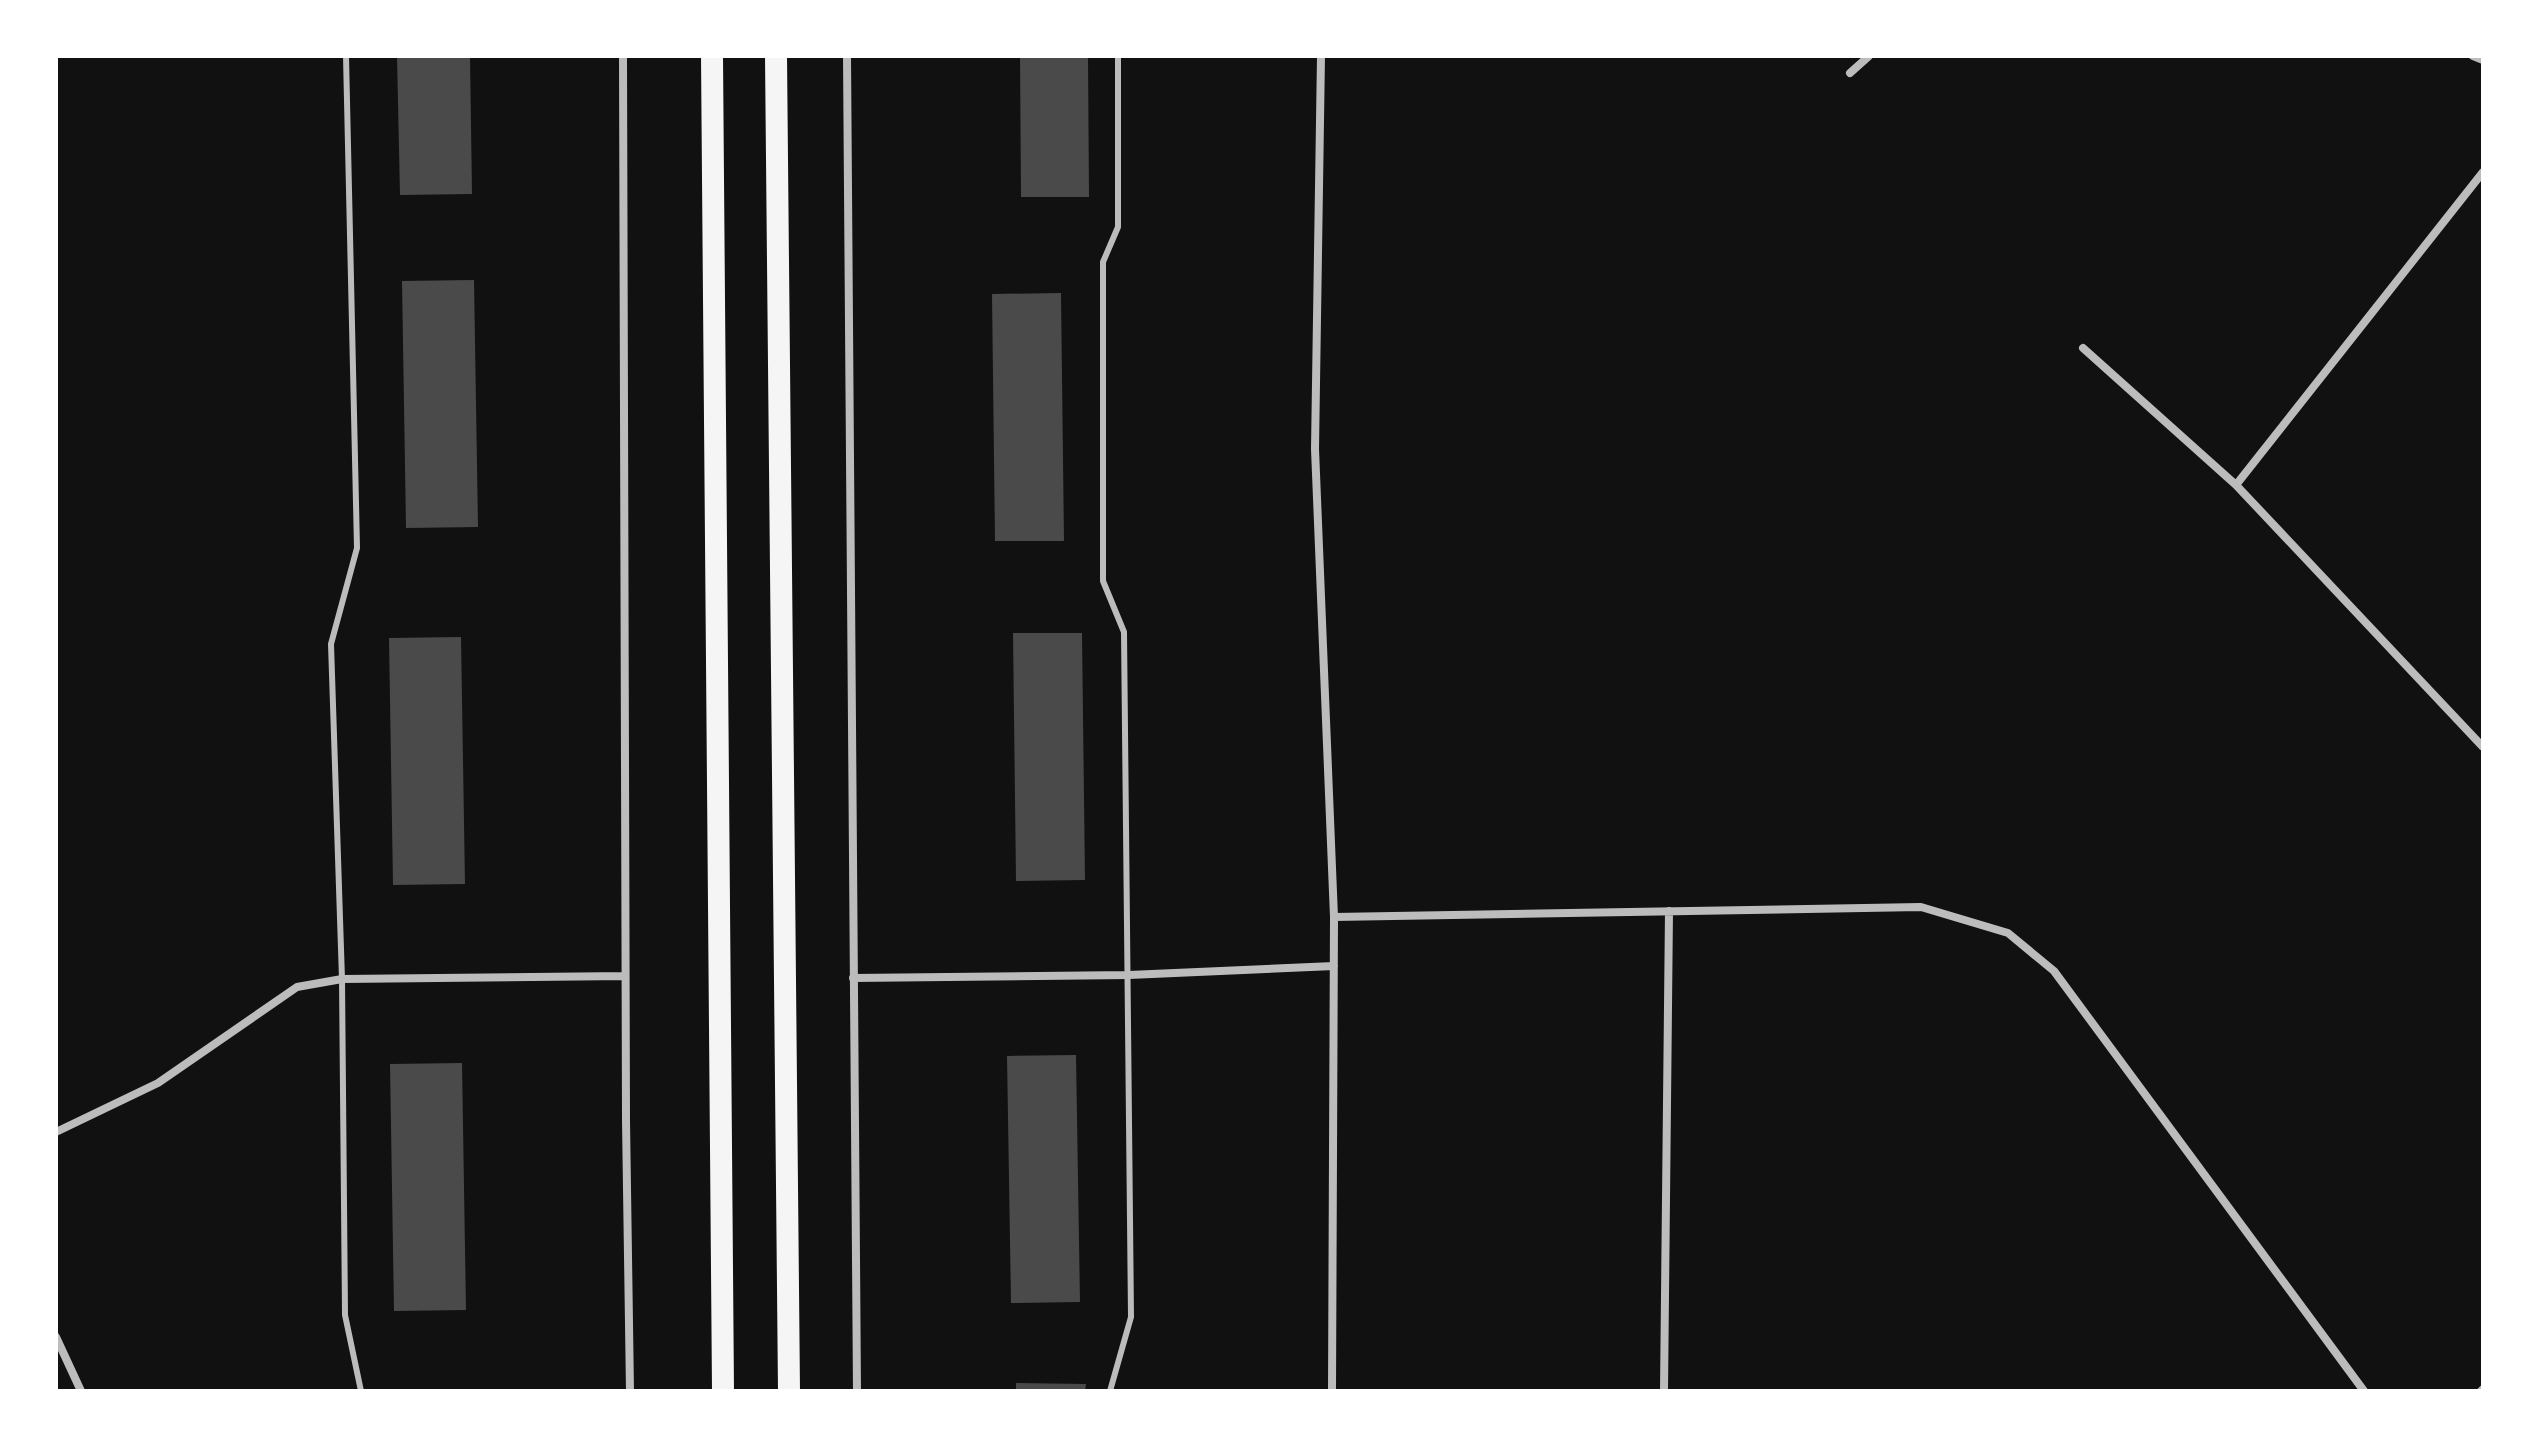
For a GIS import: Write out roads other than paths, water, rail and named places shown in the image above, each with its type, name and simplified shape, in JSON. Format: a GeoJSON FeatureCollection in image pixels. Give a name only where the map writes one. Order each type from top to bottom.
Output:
{"type":"FeatureCollection","features":[{"type":"Feature","properties":{"kind":"highway"},"geometry":{"type":"LineString","coordinates":[[712,56],[723,1391]]}},
{"type":"Feature","properties":{"kind":"highway"},"geometry":{"type":"LineString","coordinates":[[776,56],[789,1391]]}},
{"type":"Feature","properties":{"kind":"street"},"geometry":{"type":"LineString","coordinates":[[623,56],[625,976],[630,1391]]}},
{"type":"Feature","properties":{"kind":"street"},"geometry":{"type":"LineString","coordinates":[[847,56],[857,1391]]}},
{"type":"Feature","properties":{"kind":"street"},"geometry":{"type":"LineString","coordinates":[[1321,56],[1315,449],[1334,917],[1332,1391]]}},
{"type":"Feature","properties":{"kind":"street"},"geometry":{"type":"LineString","coordinates":[[1850,73],[1869,56]]}},
{"type":"Feature","properties":{"kind":"street"},"geometry":{"type":"LineString","coordinates":[[2473,56],[2483,61]]}},
{"type":"Feature","properties":{"kind":"street"},"geometry":{"type":"LineString","coordinates":[[2236,485],[2483,172]]}},
{"type":"Feature","properties":{"kind":"street"},"geometry":{"type":"LineString","coordinates":[[2083,348],[2236,485],[2483,747]]}},
{"type":"Feature","properties":{"kind":"street"},"geometry":{"type":"LineString","coordinates":[[1334,917],[1921,907],[2008,933],[2054,971],[2364,1391]]}},
{"type":"Feature","properties":{"kind":"street"},"geometry":{"type":"LineString","coordinates":[[1664,1391],[1669,911]]}},
{"type":"Feature","properties":{"kind":"street"},"geometry":{"type":"LineString","coordinates":[[853,978],[1129,975],[1334,966]]}},
{"type":"Feature","properties":{"kind":"street"},"geometry":{"type":"LineString","coordinates":[[56,1132],[158,1083],[297,987],[342,979],[625,976]]}},
{"type":"Feature","properties":{"kind":"street"},"geometry":{"type":"LineString","coordinates":[[56,1337],[81,1391]]}},
{"type":"Feature","properties":{"kind":"lane"},"geometry":{"type":"LineString","coordinates":[[346,56],[357,548],[331,644],[342,979],[345,1315],[361,1391]]}},
{"type":"Feature","properties":{"kind":"lane"},"geometry":{"type":"LineString","coordinates":[[1110,1391],[1131,1317],[1124,632],[1103,581],[1103,262],[1118,227],[1118,56]]}}]}
